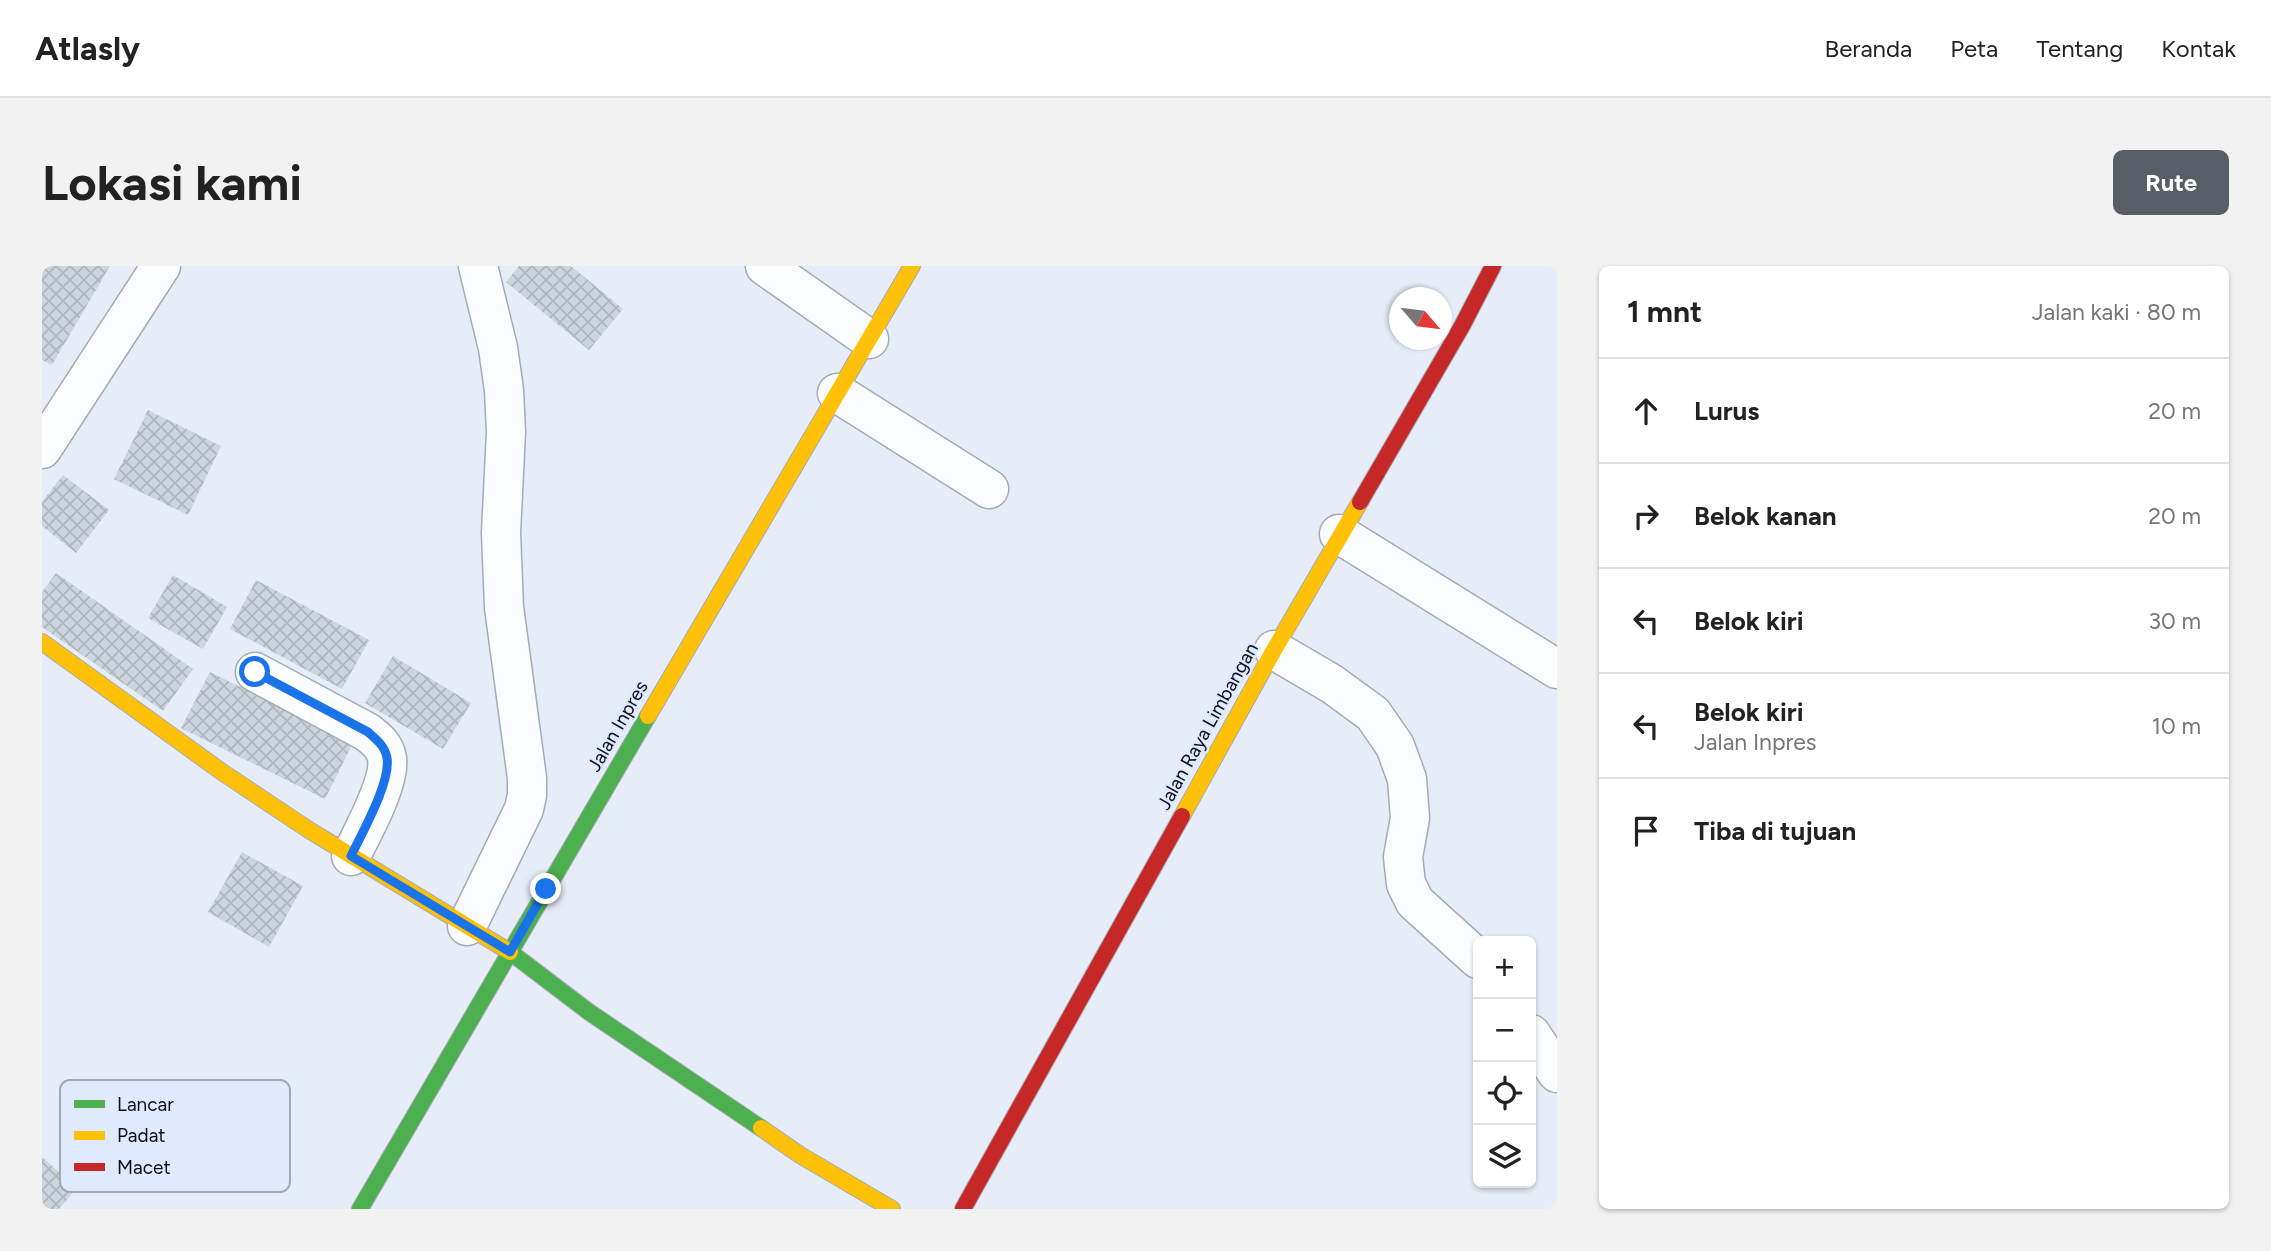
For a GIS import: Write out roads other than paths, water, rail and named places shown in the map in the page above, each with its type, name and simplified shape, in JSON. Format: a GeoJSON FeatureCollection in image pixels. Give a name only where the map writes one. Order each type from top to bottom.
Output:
{"type":"FeatureCollection","features":[{"type":"Feature","properties":{"kind":"main road","name":"Jalan Inpres"},"geometry":{"type":"LineString","coordinates":[[360,1209],[912,266]]}},
{"type":"Feature","properties":{"kind":"main road","name":"Jalan Raya Limbangan"},"geometry":{"type":"LineString","coordinates":[[963,1209],[1273,650],[1462,326],[1493,266]]}},
{"type":"Feature","properties":{"kind":"main road"},"geometry":{"type":"LineString","coordinates":[[42,642],[222,772],[351,856],[510,952],[589,1012],[800,1155],[892,1209]]}},
{"type":"Feature","properties":{"kind":"street"},"geometry":{"type":"LineString","coordinates":[[42,449],[161,266]]}},
{"type":"Feature","properties":{"kind":"street"},"geometry":{"type":"LineString","coordinates":[[467,926],[524,810],[527,794],[504,607],[504,390],[498,348],[478,266]]}},
{"type":"Feature","properties":{"kind":"street"},"geometry":{"type":"LineString","coordinates":[[765,266],[869,339]]}},
{"type":"Feature","properties":{"kind":"street"},"geometry":{"type":"LineString","coordinates":[[837,393],[989,489]]}},
{"type":"Feature","properties":{"kind":"street"},"geometry":{"type":"LineString","coordinates":[[1339,534],[1557,669]]}},
{"type":"Feature","properties":{"kind":"street"},"geometry":{"type":"LineString","coordinates":[[1273,650],[1332,684],[1373,714],[1395,746],[1407,779],[1410,818],[1404,857],[1406,884],[1415,902],[1473,954]]}},
{"type":"Feature","properties":{"kind":"street"},"geometry":{"type":"LineString","coordinates":[[255,672],[368,732],[381,743],[387,758],[386,778],[351,856]]}},
{"type":"Feature","properties":{"kind":"street"},"geometry":{"type":"LineString","coordinates":[[1536,1042],[1557,1073]]}}]}
